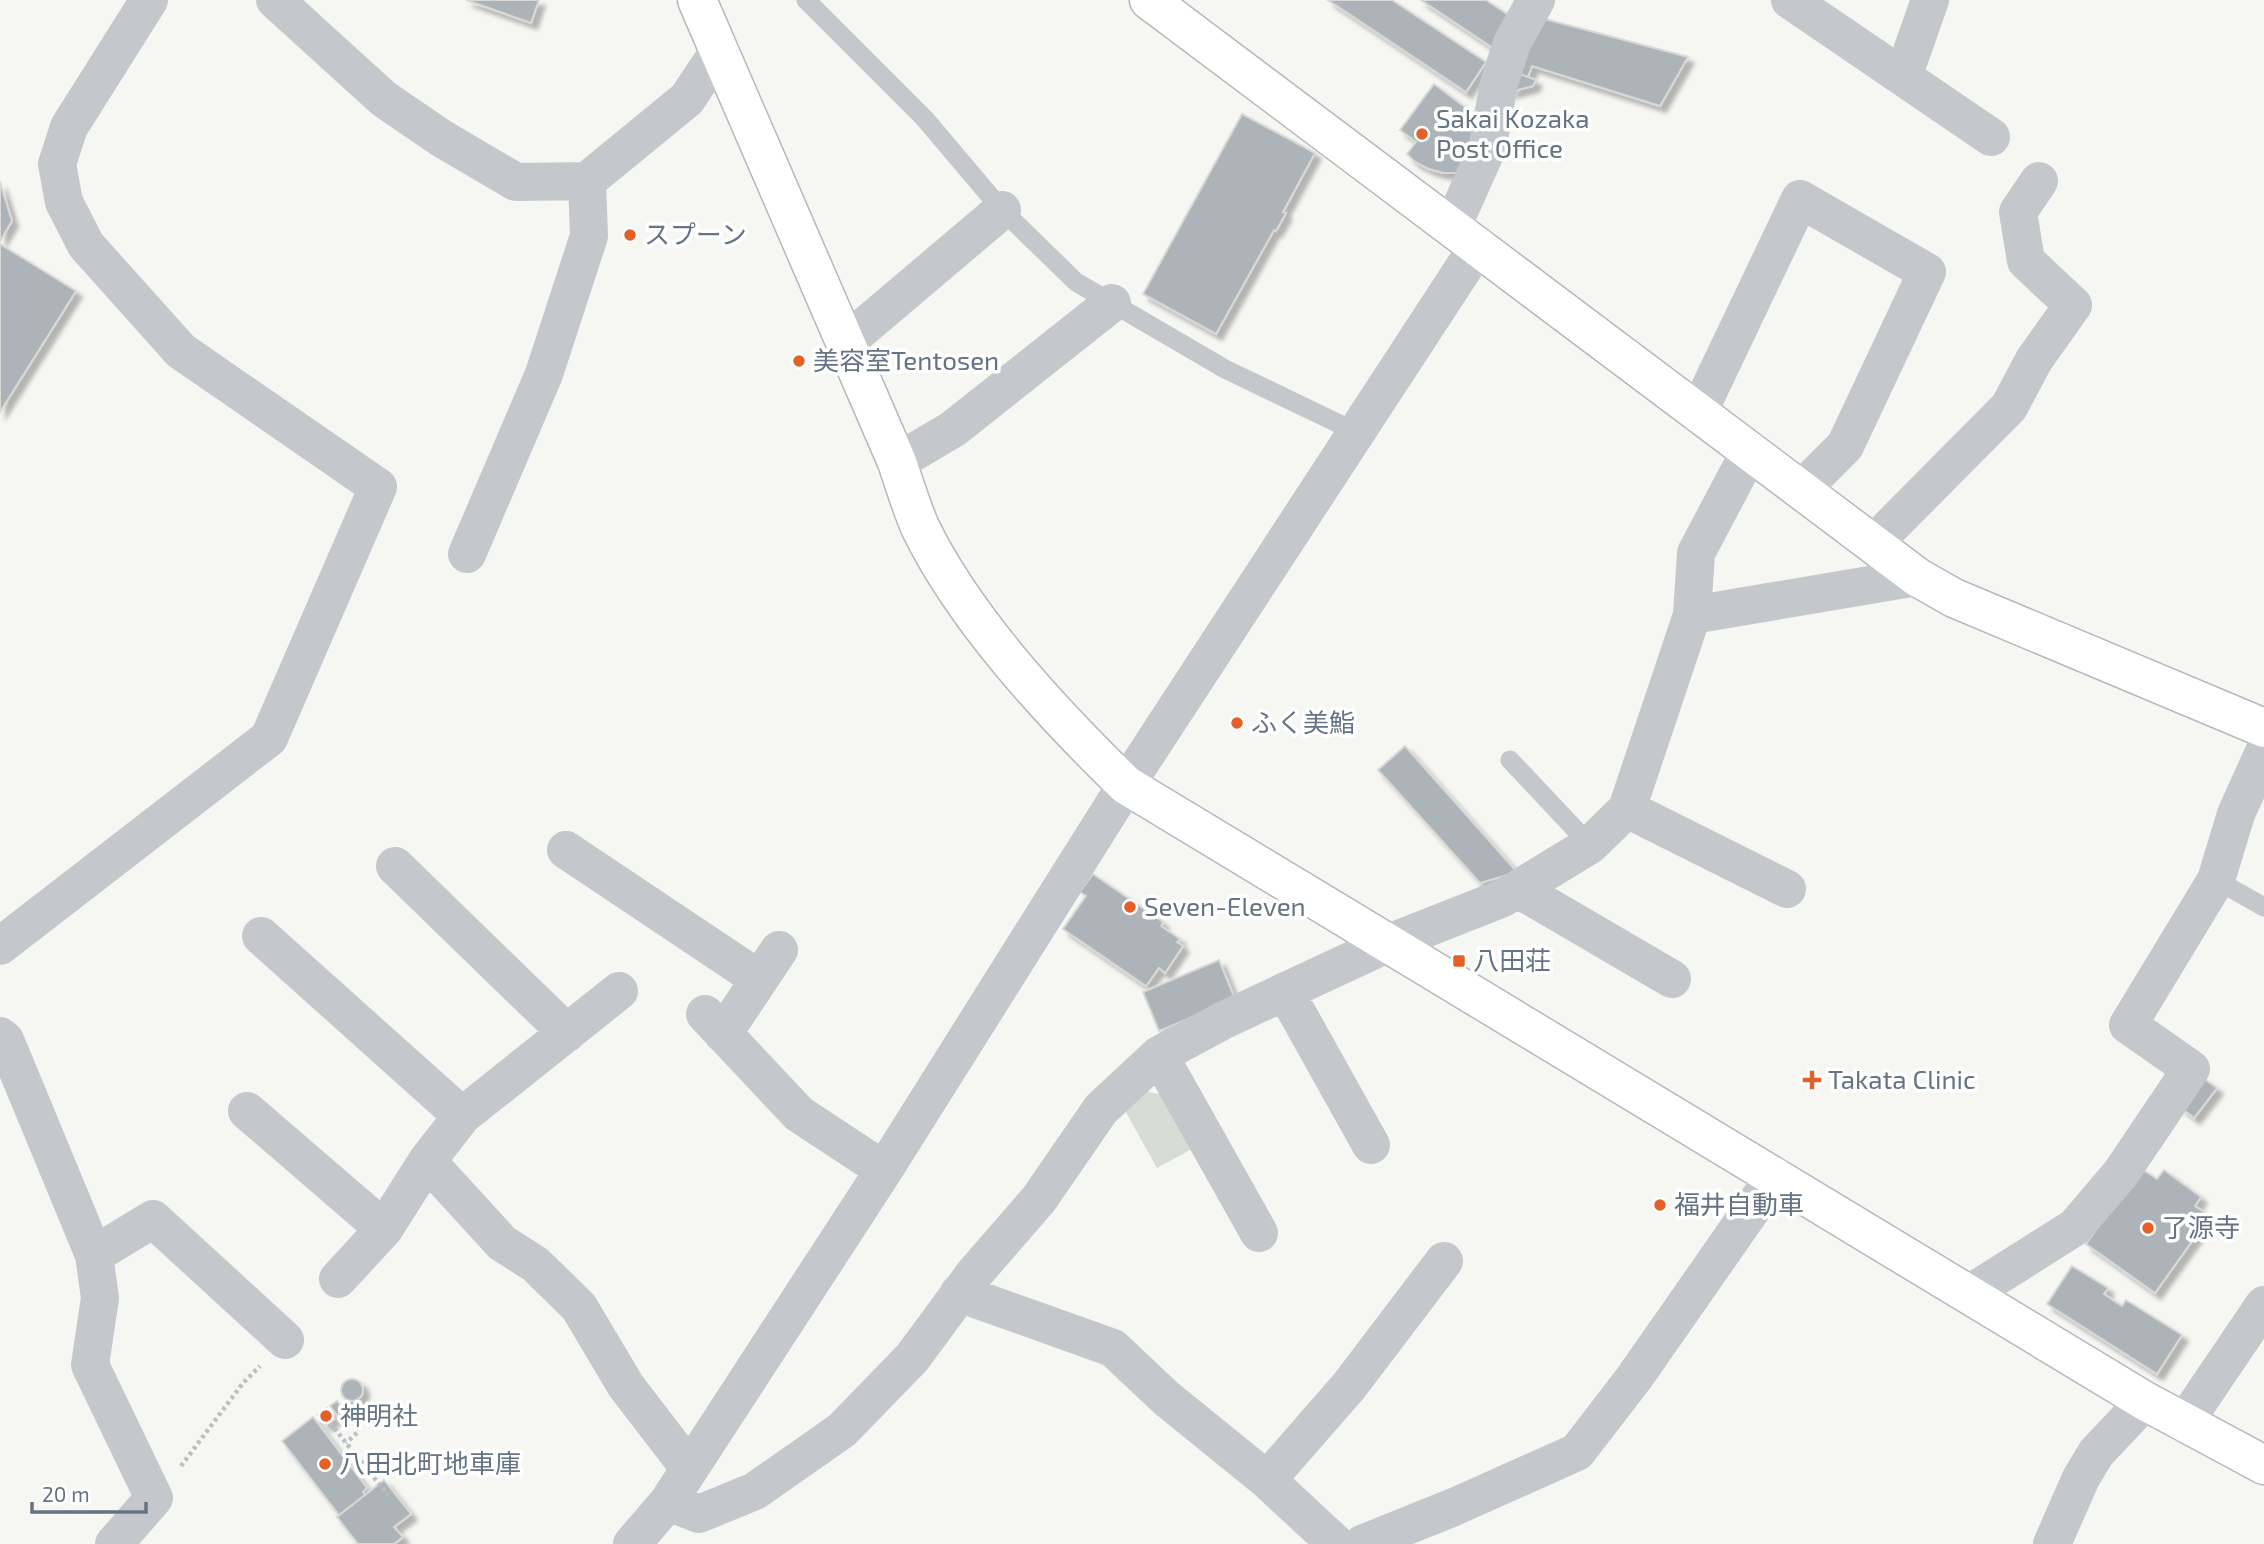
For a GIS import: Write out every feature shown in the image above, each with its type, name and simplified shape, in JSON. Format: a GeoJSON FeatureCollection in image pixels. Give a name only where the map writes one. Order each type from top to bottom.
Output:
{"type":"FeatureCollection","features":[{"type":"Feature","properties":{"kind":"street"},"geometry":{"type":"LineString","coordinates":[[0,946],[269,738],[378,487],[181,351],[86,246],[64,202],[57,164],[69,127],[149,0]]}},
{"type":"Feature","properties":{"kind":"street"},"geometry":{"type":"LineString","coordinates":[[275,0],[384,99],[441,138],[516,182],[587,181],[687,99],[719,51]]}},
{"type":"Feature","properties":{"kind":"street"},"geometry":{"type":"LineString","coordinates":[[697,0],[897,462],[920,526],[976,617],[1073,734],[1126,785],[2145,1401],[2264,1465]]}},
{"type":"Feature","properties":{"kind":"street"},"geometry":{"type":"LineString","coordinates":[[1149,0],[1917,578],[1954,598],[2264,728]]}},
{"type":"Feature","properties":{"kind":"street"},"geometry":{"type":"LineString","coordinates":[[632,1544],[667,1502],[884,1170],[1126,785],[1356,432],[1465,237],[1487,149],[1499,84],[1512,43],[1536,0]]}},
{"type":"Feature","properties":{"kind":"street"},"geometry":{"type":"LineString","coordinates":[[1790,0],[1991,137]]}},
{"type":"Feature","properties":{"kind":"street"},"geometry":{"type":"LineString","coordinates":[[1903,77],[1930,0]]}},
{"type":"Feature","properties":{"kind":"street"},"geometry":{"type":"LineString","coordinates":[[467,554],[544,374],[585,249],[589,236],[587,181]]}},
{"type":"Feature","properties":{"kind":"street"},"geometry":{"type":"LineString","coordinates":[[1873,544],[2009,407],[2034,360],[2073,305],[2026,261],[2018,212],[2039,181]]}},
{"type":"Feature","properties":{"kind":"street"},"geometry":{"type":"LineString","coordinates":[[1698,413],[1800,199],[1927,272],[1845,446],[1801,490]]}},
{"type":"Feature","properties":{"kind":"street"},"geometry":{"type":"LineString","coordinates":[[845,343],[1002,211]]}},
{"type":"Feature","properties":{"kind":"street"},"geometry":{"type":"LineString","coordinates":[[897,462],[953,429],[1112,303]]}},
{"type":"Feature","properties":{"kind":"street"},"geometry":{"type":"LineString","coordinates":[[667,1502],[699,1514],[755,1491],[842,1430],[912,1358],[959,1293],[1039,1199],[1101,1109],[1159,1055],[1224,1020],[1389,943],[1503,898],[1590,845],[1627,809],[1692,615],[1696,554],[1750,451]]}},
{"type":"Feature","properties":{"kind":"street"},"geometry":{"type":"LineString","coordinates":[[1692,615],[1917,578]]}},
{"type":"Feature","properties":{"kind":"street"},"geometry":{"type":"LineString","coordinates":[[1969,1294],[2075,1227],[2121,1173],[2191,1069],[2128,1025],[2216,880],[2236,814],[2264,752]]}},
{"type":"Feature","properties":{"kind":"street"},"geometry":{"type":"LineString","coordinates":[[1627,809],[1787,889]]}},
{"type":"Feature","properties":{"kind":"street"},"geometry":{"type":"LineString","coordinates":[[566,850],[769,965],[714,1024],[799,1114],[884,1170]]}},
{"type":"Feature","properties":{"kind":"street"},"geometry":{"type":"LineString","coordinates":[[395,866],[567,1033]]}},
{"type":"Feature","properties":{"kind":"street"},"geometry":{"type":"LineString","coordinates":[[1518,889],[1672,979]]}},
{"type":"Feature","properties":{"kind":"street"},"geometry":{"type":"LineString","coordinates":[[261,936],[462,1116]]}},
{"type":"Feature","properties":{"kind":"street"},"geometry":{"type":"LineString","coordinates":[[338,1279],[384,1229],[427,1161],[462,1116],[620,990]]}},
{"type":"Feature","properties":{"kind":"street"},"geometry":{"type":"LineString","coordinates":[[1285,991],[1371,1145]]}},
{"type":"Feature","properties":{"kind":"street"},"geometry":{"type":"LineString","coordinates":[[0,1036],[5,1040],[94,1255],[100,1298],[90,1365],[154,1498],[114,1544]]}},
{"type":"Feature","properties":{"kind":"street"},"geometry":{"type":"LineString","coordinates":[[1159,1055],[1259,1233]]}},
{"type":"Feature","properties":{"kind":"street"},"geometry":{"type":"LineString","coordinates":[[247,1111],[384,1229]]}},
{"type":"Feature","properties":{"kind":"street"},"geometry":{"type":"LineString","coordinates":[[427,1161],[502,1243],[535,1264],[579,1307],[626,1387],[689,1468]]}},
{"type":"Feature","properties":{"kind":"street"},"geometry":{"type":"LineString","coordinates":[[1363,1544],[1577,1452],[1634,1378],[1774,1176]]}},
{"type":"Feature","properties":{"kind":"street"},"geometry":{"type":"LineString","coordinates":[[94,1255],[153,1219],[285,1340]]}},
{"type":"Feature","properties":{"kind":"street"},"geometry":{"type":"LineString","coordinates":[[1267,1480],[1349,1386],[1444,1261]]}},
{"type":"Feature","properties":{"kind":"street"},"geometry":{"type":"LineString","coordinates":[[959,1293],[1113,1348],[1166,1398],[1267,1480],[1336,1544]]}},
{"type":"Feature","properties":{"kind":"street"},"geometry":{"type":"LineString","coordinates":[[2184,1423],[2264,1305]]}},
{"type":"Feature","properties":{"kind":"street"},"geometry":{"type":"LineString","coordinates":[[2052,1544],[2081,1478],[2096,1453],[2145,1401]]}},
{"type":"Feature","properties":{"kind":"lane"},"geometry":{"type":"LineString","coordinates":[[806,0],[925,119],[1002,211],[1076,282],[1225,369],[1356,432]]}},
{"type":"Feature","properties":{"kind":"lane"},"geometry":{"type":"LineString","coordinates":[[1510,760],[1590,845]]}},
{"type":"Feature","properties":{"kind":"lane"},"geometry":{"type":"LineString","coordinates":[[2216,880],[2264,907]]}},
{"type":"Feature","properties":{"kind":"path"},"geometry":{"type":"LineString","coordinates":[[154,1498],[186,1461],[243,1383],[285,1340]]}},
{"type":"Feature","properties":{"kind":"path"},"geometry":{"type":"LineString","coordinates":[[342,1413],[357,1424],[359,1431],[346,1443]]}},
{"type":"Feature","properties":{"kind":"path"},"geometry":{"type":"LineString","coordinates":[[330,1423],[388,1495]]}},
{"type":"Feature","properties":{"kind":"shaded area"},"geometry":{"type":"Polygon","coordinates":[[[1141,1091],[1161,1094],[1192,1149],[1157,1168],[1123,1107],[1141,1091]]]}},
{"type":"Feature","properties":{"kind":"building"},"geometry":{"type":"Polygon","coordinates":[[[466,0],[539,0],[531,23],[466,0]]]}},
{"type":"Feature","properties":{"kind":"building"},"geometry":{"type":"Polygon","coordinates":[[[1328,0],[1392,0],[1486,62],[1466,92],[1328,0]]]}},
{"type":"Feature","properties":{"kind":"building"},"geometry":{"type":"Polygon","coordinates":[[[1421,0],[1486,0],[1513,18],[1493,48],[1421,0]]]}},
{"type":"Feature","properties":{"kind":"building"},"geometry":{"type":"Polygon","coordinates":[[[1541,18],[1688,57],[1660,106],[1532,66],[1528,77],[1517,73],[1541,18]]]}},
{"type":"Feature","properties":{"kind":"building"},"geometry":{"type":"Polygon","coordinates":[[[1517,73],[1536,80],[1533,86],[1510,92],[1517,73]]]}},
{"type":"Feature","properties":{"kind":"building"},"geometry":{"type":"Polygon","coordinates":[[[1434,84],[1474,114],[1470,120],[1477,125],[1459,173],[1444,173],[1415,162],[1407,154],[1416,142],[1400,130],[1434,84]]]}},
{"type":"Feature","properties":{"kind":"building"},"geometry":{"type":"Polygon","coordinates":[[[1242,114],[1315,153],[1283,212],[1286,213],[1216,334],[1143,294],[1242,114]]]}},
{"type":"Feature","properties":{"kind":"building"},"geometry":{"type":"Polygon","coordinates":[[[0,182],[12,221],[0,241],[0,182]]]}},
{"type":"Feature","properties":{"kind":"building"},"geometry":{"type":"Polygon","coordinates":[[[0,244],[76,291],[0,412],[0,244]]]}},
{"type":"Feature","properties":{"kind":"building"},"geometry":{"type":"Polygon","coordinates":[[[1405,746],[1517,872],[1480,883],[1378,770],[1405,746]]]}},
{"type":"Feature","properties":{"kind":"building"},"geometry":{"type":"Polygon","coordinates":[[[1093,874],[1163,922],[1161,926],[1180,939],[1177,942],[1183,946],[1165,973],[1159,968],[1146,986],[1063,929],[1086,896],[1080,892],[1093,874]]]}},
{"type":"Feature","properties":{"kind":"building"},"geometry":{"type":"Polygon","coordinates":[[[1219,960],[1235,999],[1159,1031],[1143,992],[1219,960]]]}},
{"type":"Feature","properties":{"kind":"building"},"geometry":{"type":"Polygon","coordinates":[[[2203,1078],[2217,1088],[2194,1118],[2180,1107],[2203,1078]]]}},
{"type":"Feature","properties":{"kind":"building"},"geometry":{"type":"Polygon","coordinates":[[[2140,1168],[2157,1179],[2164,1170],[2201,1197],[2195,1206],[2210,1216],[2155,1293],[2086,1244],[2140,1168]]]}},
{"type":"Feature","properties":{"kind":"building"},"geometry":{"type":"Polygon","coordinates":[[[2072,1266],[2108,1288],[2104,1294],[2122,1306],[2126,1300],[2182,1335],[2157,1374],[2047,1304],[2072,1266]]]}},
{"type":"Feature","properties":{"kind":"building"},"geometry":{"type":"Polygon","coordinates":[[[352,1379],[360,1382],[363,1390],[360,1398],[352,1401],[344,1398],[341,1390],[344,1382],[352,1379]]]}},
{"type":"Feature","properties":{"kind":"building"},"geometry":{"type":"Polygon","coordinates":[[[337,1401],[343,1409],[337,1415],[330,1406],[337,1401]]]}},
{"type":"Feature","properties":{"kind":"building"},"geometry":{"type":"Polygon","coordinates":[[[327,1408],[334,1419],[326,1425],[318,1415],[327,1408]]]}},
{"type":"Feature","properties":{"kind":"building","name":"八田北町地車庫"},"geometry":{"type":"Polygon","coordinates":[[[313,1417],[367,1488],[363,1492],[365,1495],[339,1515],[282,1441],[313,1417]]]}},
{"type":"Feature","properties":{"kind":"building"},"geometry":{"type":"Polygon","coordinates":[[[384,1480],[411,1514],[394,1527],[403,1537],[394,1544],[358,1544],[337,1517],[384,1480]]]}},
{"type":"Feature","properties":{"kind":"place","name":"Sakai Kozaka Post Office"},"geometry":{"type":"Point","coordinates":[1422,134]}},
{"type":"Feature","properties":{"kind":"place","name":"スプーン"},"geometry":{"type":"Point","coordinates":[630,235]}},
{"type":"Feature","properties":{"kind":"place","name":"美容室Tentosen"},"geometry":{"type":"Point","coordinates":[799,361]}},
{"type":"Feature","properties":{"kind":"place","name":"ふく美鮨"},"geometry":{"type":"Point","coordinates":[1237,723]}},
{"type":"Feature","properties":{"kind":"place","name":"Seven-Eleven"},"geometry":{"type":"Point","coordinates":[1130,907]}},
{"type":"Feature","properties":{"kind":"place","name":"八田荘"},"geometry":{"type":"Point","coordinates":[1459,961]}},
{"type":"Feature","properties":{"kind":"place","name":"Takata Clinic"},"geometry":{"type":"Point","coordinates":[1812,1080]}},
{"type":"Feature","properties":{"kind":"place","name":"福井自動車"},"geometry":{"type":"Point","coordinates":[1660,1205]}},
{"type":"Feature","properties":{"kind":"place","name":"了源寺"},"geometry":{"type":"Point","coordinates":[2148,1228]}},
{"type":"Feature","properties":{"kind":"place","name":"神明社"},"geometry":{"type":"Point","coordinates":[326,1416]}},
{"type":"Feature","properties":{"kind":"place","name":"八田北町地車庫"},"geometry":{"type":"Point","coordinates":[325,1464]}}]}
